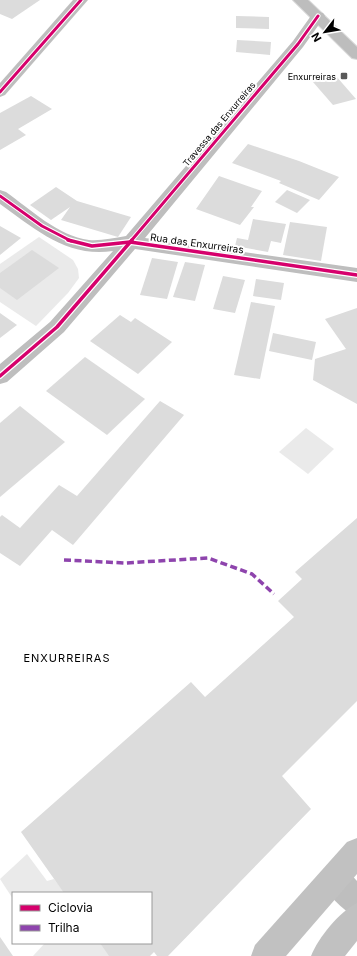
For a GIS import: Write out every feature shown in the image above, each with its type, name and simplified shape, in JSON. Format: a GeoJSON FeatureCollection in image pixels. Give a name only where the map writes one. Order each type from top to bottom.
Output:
{"type":"FeatureCollection","features":[{"type":"Feature","properties":{"kind":"main road"},"geometry":{"type":"LineString","coordinates":[[300,0],[357,55]]}},
{"type":"Feature","properties":{"kind":"main road"},"geometry":{"type":"LineString","coordinates":[[266,956],[357,852]]}},
{"type":"Feature","properties":{"kind":"main road"},"geometry":{"type":"LineString","coordinates":[[326,956],[357,918]]}},
{"type":"Feature","properties":{"kind":"street"},"geometry":{"type":"LineString","coordinates":[[0,92],[81,0]]}},
{"type":"Feature","properties":{"kind":"street","name":"Travessa das Enxurreiras"},"geometry":{"type":"LineString","coordinates":[[0,376],[57,327],[298,44],[318,16]]}},
{"type":"Feature","properties":{"kind":"street"},"geometry":{"type":"LineString","coordinates":[[0,73],[19,72]]}},
{"type":"Feature","properties":{"kind":"street","name":"Rua das Enxurreiras"},"geometry":{"type":"LineString","coordinates":[[0,196],[60,237],[87,246],[99,247],[130,242],[357,275]]}},
{"type":"Feature","properties":{"kind":"street"},"geometry":{"type":"LineString","coordinates":[[335,878],[357,902]]}},
{"type":"Feature","properties":{"kind":"shaded area"},"geometry":{"type":"Polygon","coordinates":[[[39,237],[73,260],[78,269],[79,278],[68,293],[36,326],[0,302],[0,264],[39,237]]]}},
{"type":"Feature","properties":{"kind":"shaded area"},"geometry":{"type":"Polygon","coordinates":[[[306,428],[334,449],[308,474],[279,452],[306,428]]]}},
{"type":"Feature","properties":{"kind":"shaded area"},"geometry":{"type":"Polygon","coordinates":[[[27,854],[47,881],[54,879],[64,892],[12,892],[12,897],[0,879],[27,854]]]}},
{"type":"Feature","properties":{"kind":"shaded area"},"geometry":{"type":"Polygon","coordinates":[[[44,944],[103,944],[112,956],[33,956],[44,944]]]}},
{"type":"Feature","properties":{"kind":"building"},"geometry":{"type":"Polygon","coordinates":[[[0,0],[40,0],[12,19],[0,14],[0,0]]]}},
{"type":"Feature","properties":{"kind":"building"},"geometry":{"type":"Polygon","coordinates":[[[236,16],[269,17],[269,29],[236,28],[236,16]]]}},
{"type":"Feature","properties":{"kind":"building"},"geometry":{"type":"Polygon","coordinates":[[[237,40],[271,42],[270,55],[236,52],[237,40]]]}},
{"type":"Feature","properties":{"kind":"building"},"geometry":{"type":"Polygon","coordinates":[[[336,76],[356,99],[333,105],[313,82],[336,76]]]}},
{"type":"Feature","properties":{"kind":"building"},"geometry":{"type":"Polygon","coordinates":[[[31,96],[52,109],[18,129],[26,135],[0,150],[0,113],[31,96]]]}},
{"type":"Feature","properties":{"kind":"building"},"geometry":{"type":"Polygon","coordinates":[[[248,144],[299,161],[339,177],[319,200],[279,183],[281,181],[232,163],[248,144]]]}},
{"type":"Feature","properties":{"kind":"building"},"geometry":{"type":"Polygon","coordinates":[[[219,176],[262,191],[251,207],[254,207],[240,225],[196,209],[219,176]]]}},
{"type":"Feature","properties":{"kind":"building"},"geometry":{"type":"Polygon","coordinates":[[[56,187],[77,201],[131,217],[118,237],[61,220],[70,207],[51,220],[30,205],[56,187]]]}},
{"type":"Feature","properties":{"kind":"building"},"geometry":{"type":"Polygon","coordinates":[[[287,190],[310,200],[297,213],[275,202],[287,190]]]}},
{"type":"Feature","properties":{"kind":"building"},"geometry":{"type":"Polygon","coordinates":[[[253,219],[286,224],[281,243],[271,241],[268,252],[235,246],[237,238],[248,240],[253,219]]]}},
{"type":"Feature","properties":{"kind":"building"},"geometry":{"type":"Polygon","coordinates":[[[290,222],[327,227],[321,261],[283,255],[290,222]]]}},
{"type":"Feature","properties":{"kind":"building"},"geometry":{"type":"Polygon","coordinates":[[[0,226],[21,238],[0,255],[0,226]]]}},
{"type":"Feature","properties":{"kind":"building"},"geometry":{"type":"Polygon","coordinates":[[[32,250],[59,268],[17,300],[0,288],[0,273],[32,250]]]}},
{"type":"Feature","properties":{"kind":"building"},"geometry":{"type":"Polygon","coordinates":[[[152,258],[178,262],[167,299],[140,295],[152,258]]]}},
{"type":"Feature","properties":{"kind":"building"},"geometry":{"type":"Polygon","coordinates":[[[185,262],[205,265],[195,301],[173,297],[185,262]]]}},
{"type":"Feature","properties":{"kind":"building"},"geometry":{"type":"Polygon","coordinates":[[[223,276],[245,280],[235,313],[213,309],[223,276]]]}},
{"type":"Feature","properties":{"kind":"building"},"geometry":{"type":"Polygon","coordinates":[[[256,279],[284,283],[281,300],[253,296],[256,279]]]}},
{"type":"Feature","properties":{"kind":"building"},"geometry":{"type":"Polygon","coordinates":[[[251,302],[275,306],[260,379],[234,375],[251,302]]]}},
{"type":"Feature","properties":{"kind":"building"},"geometry":{"type":"Polygon","coordinates":[[[357,308],[357,404],[313,380],[315,359],[346,349],[325,319],[357,308]]]}},
{"type":"Feature","properties":{"kind":"building"},"geometry":{"type":"Polygon","coordinates":[[[0,313],[17,325],[0,338],[0,313]]]}},
{"type":"Feature","properties":{"kind":"building"},"geometry":{"type":"Polygon","coordinates":[[[120,315],[131,322],[135,318],[172,342],[138,374],[90,341],[120,315]]]}},
{"type":"Feature","properties":{"kind":"building"},"geometry":{"type":"Polygon","coordinates":[[[273,333],[316,342],[312,360],[269,351],[273,333]]]}},
{"type":"Feature","properties":{"kind":"building"},"geometry":{"type":"Polygon","coordinates":[[[85,357],[145,399],[107,435],[46,391],[85,357]]]}},
{"type":"Feature","properties":{"kind":"building"},"geometry":{"type":"Polygon","coordinates":[[[160,401],[184,415],[73,545],[52,530],[20,566],[0,553],[0,517],[2,515],[20,528],[59,485],[77,496],[160,401]]]}},
{"type":"Feature","properties":{"kind":"building"},"geometry":{"type":"Polygon","coordinates":[[[20,406],[65,442],[0,497],[0,423],[20,406]]]}},
{"type":"Feature","properties":{"kind":"building"},"geometry":{"type":"Polygon","coordinates":[[[357,518],[357,701],[282,776],[311,809],[168,956],[157,956],[154,952],[150,956],[109,956],[101,944],[152,944],[152,892],[63,892],[21,832],[191,682],[205,697],[294,617],[278,601],[302,579],[295,572],[357,518]]]}},
{"type":"Feature","properties":{"kind":"building"},"geometry":{"type":"Polygon","coordinates":[[[0,937],[13,956],[0,956],[0,937]]]}},
{"type":"Feature","properties":{"kind":"marked path"},"geometry":{"type":"LineString","coordinates":[[64,560],[125,563],[208,558],[252,574],[274,594]]}},
{"type":"Feature","properties":{"kind":"cycle path"},"geometry":{"type":"LineString","coordinates":[[0,92],[81,0]]}},
{"type":"Feature","properties":{"kind":"cycle path"},"geometry":{"type":"LineString","coordinates":[[0,376],[57,327],[88,293],[298,44],[318,16]]}},
{"type":"Feature","properties":{"kind":"cycle path"},"geometry":{"type":"LineString","coordinates":[[0,196],[53,233],[64,239],[87,246],[103,246],[130,242],[357,275]]}},
{"type":"Feature","properties":{"kind":"place","name":"Enxurreiras"},"geometry":{"type":"Point","coordinates":[344,76]}},
{"type":"Feature","properties":{"kind":"district","name":"ENXURREIRAS"},"geometry":{"type":"Point","coordinates":[67,658]}}]}
